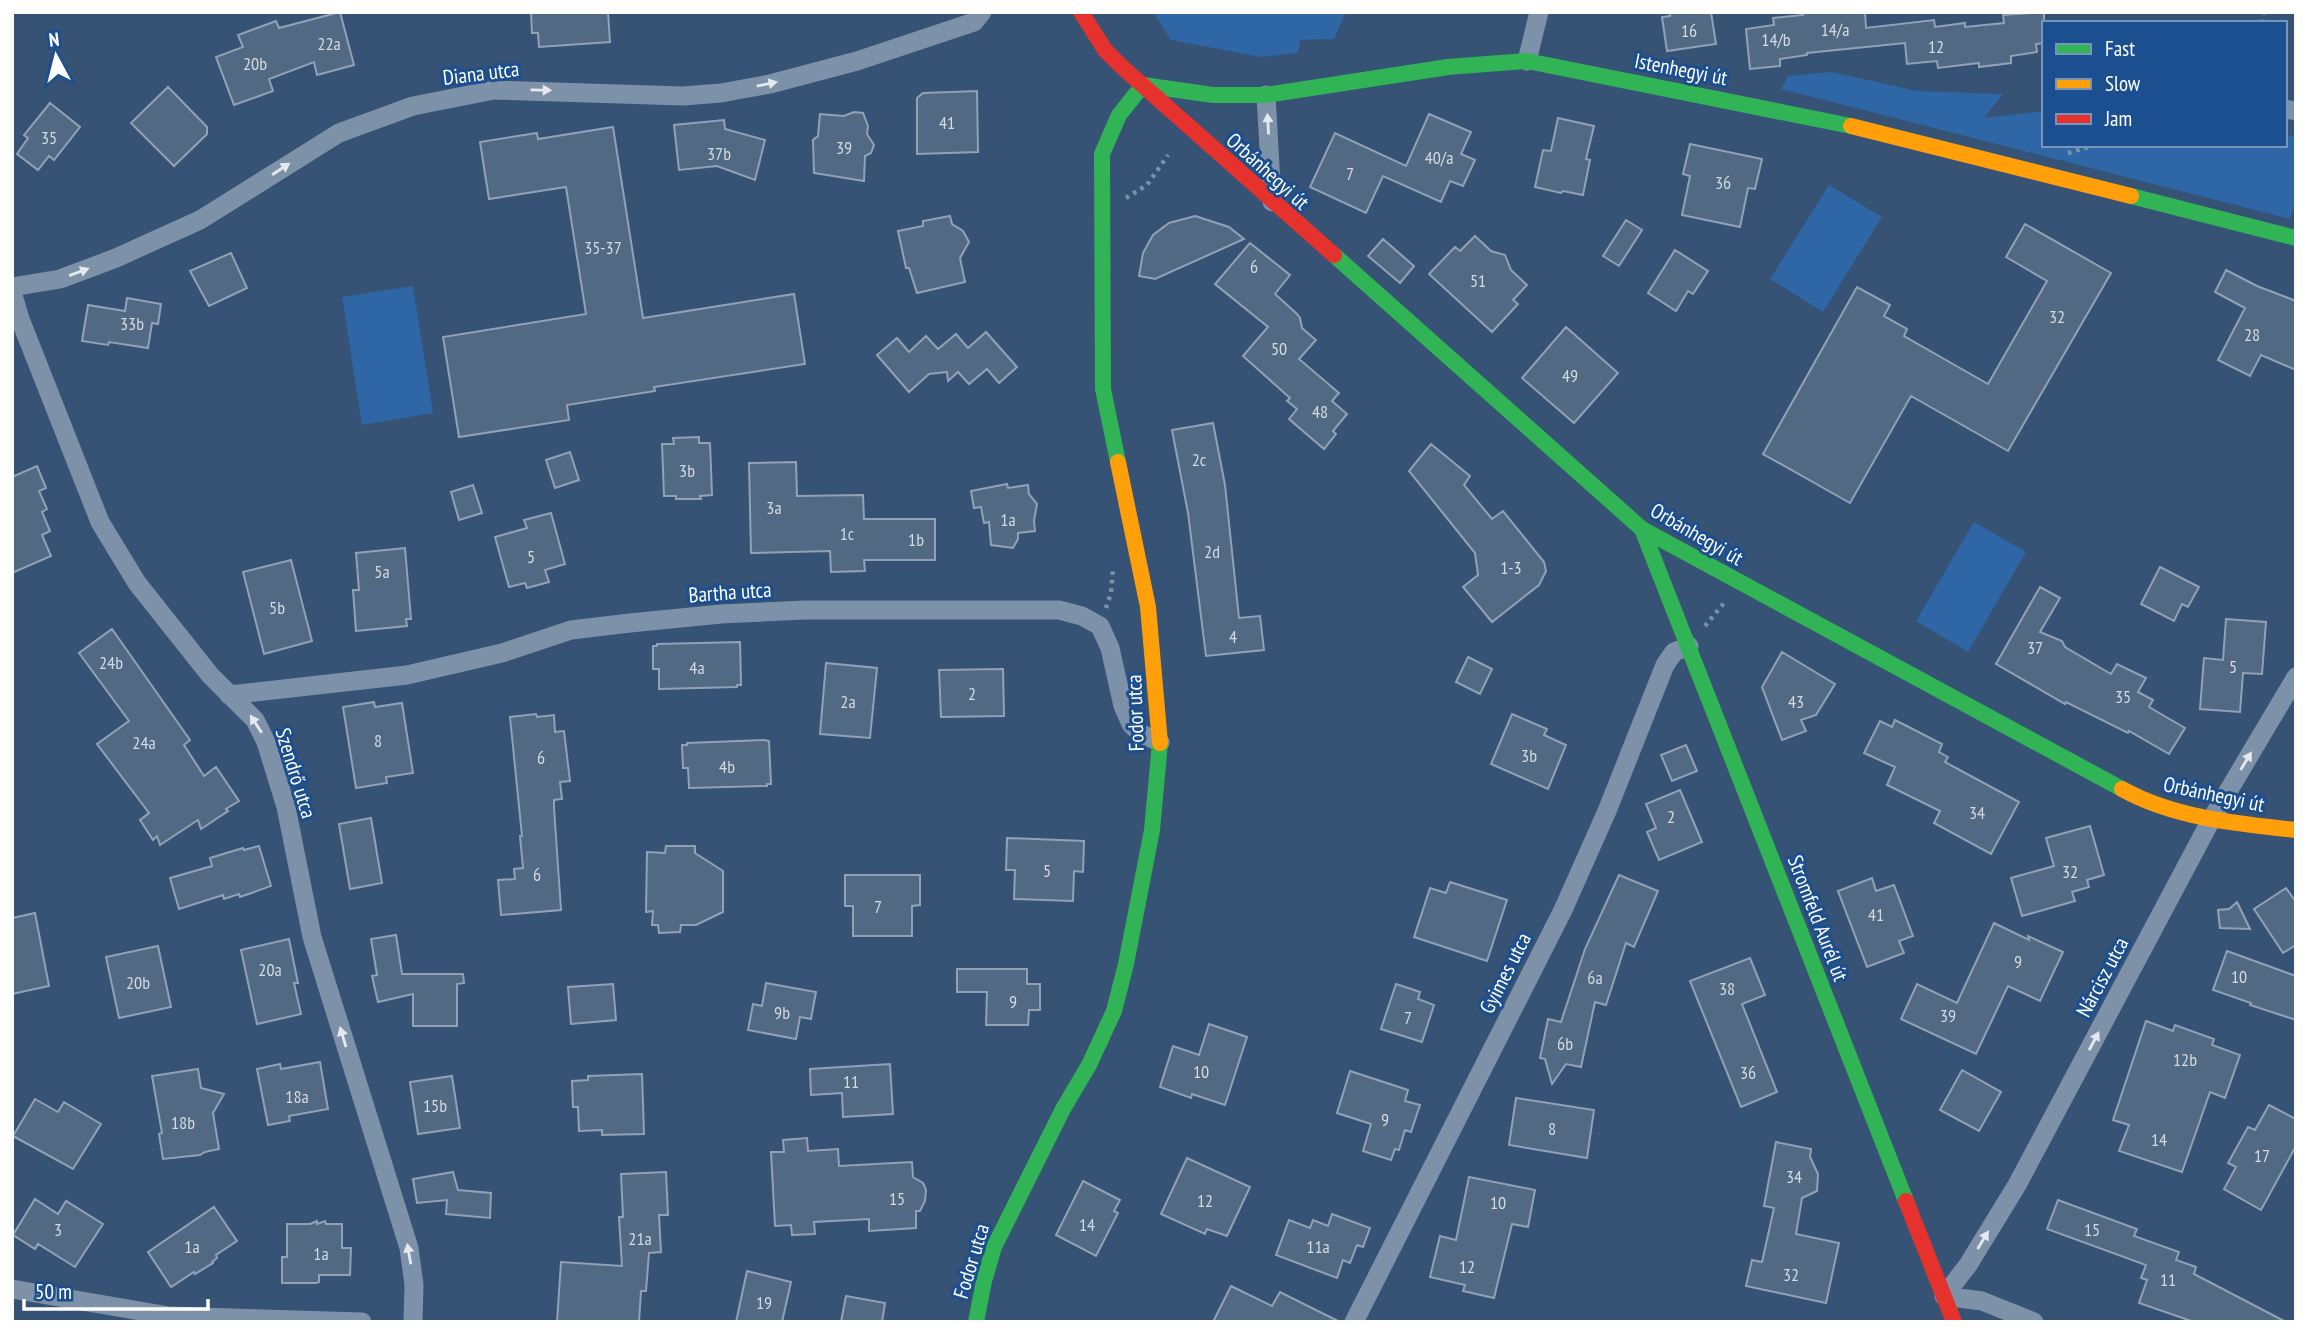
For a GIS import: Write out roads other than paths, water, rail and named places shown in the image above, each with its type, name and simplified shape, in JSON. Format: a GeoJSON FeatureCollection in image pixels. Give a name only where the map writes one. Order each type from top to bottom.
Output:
{"type":"FeatureCollection","features":[{"type":"Feature","properties":{"kind":"street","name":"Diana utca"},"geometry":{"type":"LineString","coordinates":[[12,289],[60,279],[116,258],[200,220],[339,133],[413,106],[494,90],[683,96],[721,93],[770,84],[857,61],[974,22],[982,12]]}},
{"type":"Feature","properties":{"kind":"street"},"geometry":{"type":"LineString","coordinates":[[1080,12],[1105,50],[1143,85]]}},
{"type":"Feature","properties":{"kind":"street"},"geometry":{"type":"LineString","coordinates":[[1527,61],[1539,12]]}},
{"type":"Feature","properties":{"kind":"street","name":"Istenhegyi út"},"geometry":{"type":"LineString","coordinates":[[1143,85],[1213,95],[1266,95],[1448,67],[1527,61],[1806,116],[1919,142],[2296,238]]}},
{"type":"Feature","properties":{"kind":"street","name":"Orbánhegyi út"},"geometry":{"type":"LineString","coordinates":[[1143,85],[1642,529],[2138,798],[2211,820],[2296,830]]}},
{"type":"Feature","properties":{"kind":"street","name":"Fodor utca"},"geometry":{"type":"LineString","coordinates":[[976,1322],[994,1247],[1063,1109],[1089,1065],[1114,1011],[1152,830],[1160,742],[1148,607],[1108,419],[1103,389],[1101,342],[1102,154],[1112,126],[1143,85]]}},
{"type":"Feature","properties":{"kind":"street"},"geometry":{"type":"LineString","coordinates":[[1266,95],[1272,202]]}},
{"type":"Feature","properties":{"kind":"street","name":"Szendrő utca"},"geometry":{"type":"LineString","coordinates":[[12,289],[20,320],[100,522],[137,583],[229,695],[255,720],[266,742],[286,807],[312,937],[409,1248],[414,1285],[413,1322]]}},
{"type":"Feature","properties":{"kind":"street","name":"Stromfeld Aurél út"},"geometry":{"type":"LineString","coordinates":[[1642,529],[1954,1322]]}},
{"type":"Feature","properties":{"kind":"street","name":"Bartha utca"},"geometry":{"type":"LineString","coordinates":[[229,695],[407,675],[502,653],[571,630],[630,623],[721,614],[805,610],[1059,610],[1082,616],[1100,626],[1110,648],[1123,706],[1131,724],[1141,734],[1160,742]]}},
{"type":"Feature","properties":{"kind":"street","name":"Gyimes utca"},"geometry":{"type":"LineString","coordinates":[[1354,1322],[1563,909],[1607,811],[1665,664],[1674,652],[1689,646]]}},
{"type":"Feature","properties":{"kind":"street","name":"Nárcisz utca"},"geometry":{"type":"LineString","coordinates":[[1944,1296],[1968,1265],[2017,1185],[2211,820],[2296,677]]}},
{"type":"Feature","properties":{"kind":"street"},"geometry":{"type":"LineString","coordinates":[[12,1289],[169,1316],[362,1322]]}},
{"type":"Feature","properties":{"kind":"street"},"geometry":{"type":"LineString","coordinates":[[1944,1296],[1982,1301],[2034,1322]]}}]}
